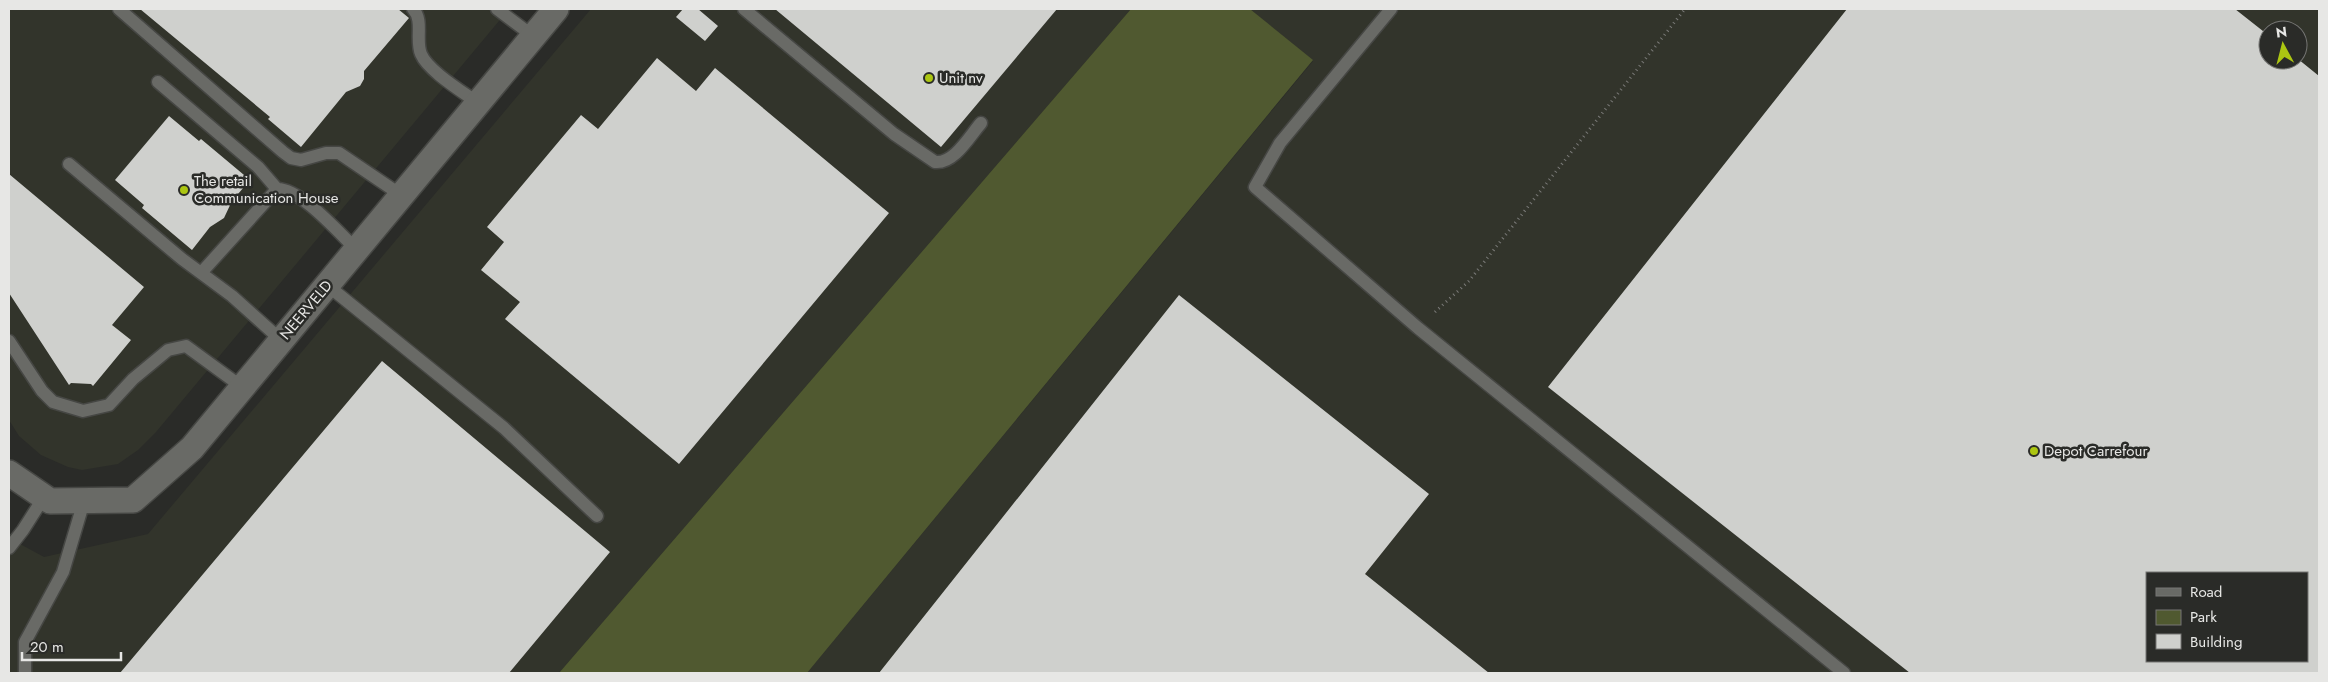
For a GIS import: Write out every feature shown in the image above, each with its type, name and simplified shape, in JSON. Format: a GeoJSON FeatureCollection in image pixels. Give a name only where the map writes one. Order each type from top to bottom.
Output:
{"type":"FeatureCollection","features":[{"type":"Feature","properties":{"kind":"street","name":"NEERVELD"},"geometry":{"type":"LineString","coordinates":[[9,474],[50,501],[133,500],[192,448],[556,9]]}},
{"type":"Feature","properties":{"kind":"lane"},"geometry":{"type":"LineString","coordinates":[[119,9],[291,158],[301,160],[326,153],[339,153],[401,195]]}},
{"type":"Feature","properties":{"kind":"lane"},"geometry":{"type":"LineString","coordinates":[[413,9],[419,18],[418,44],[426,63],[478,103]]}},
{"type":"Feature","properties":{"kind":"lane"},"geometry":{"type":"LineString","coordinates":[[497,9],[533,36]]}},
{"type":"Feature","properties":{"kind":"lane"},"geometry":{"type":"LineString","coordinates":[[744,9],[894,134],[934,162],[942,163],[949,160],[981,123]]}},
{"type":"Feature","properties":{"kind":"lane"},"geometry":{"type":"LineString","coordinates":[[1391,9],[1280,143],[1255,187],[1418,328],[1844,673]]}},
{"type":"Feature","properties":{"kind":"lane"},"geometry":{"type":"LineString","coordinates":[[158,82],[258,167],[277,189]]}},
{"type":"Feature","properties":{"kind":"lane"},"geometry":{"type":"LineString","coordinates":[[69,164],[201,273],[232,296],[281,340]]}},
{"type":"Feature","properties":{"kind":"lane"},"geometry":{"type":"LineString","coordinates":[[201,273],[277,189],[284,189],[297,195],[356,249]]}},
{"type":"Feature","properties":{"kind":"lane"},"geometry":{"type":"LineString","coordinates":[[327,285],[504,428],[597,516]]}},
{"type":"Feature","properties":{"kind":"lane"},"geometry":{"type":"LineString","coordinates":[[9,341],[42,391],[53,402],[83,410],[109,405],[133,380],[161,356],[178,347],[186,346],[242,387]]}},
{"type":"Feature","properties":{"kind":"lane"},"geometry":{"type":"LineString","coordinates":[[9,548],[24,530],[44,497]]}},
{"type":"Feature","properties":{"kind":"lane"},"geometry":{"type":"LineString","coordinates":[[29,671],[25,642],[63,572],[84,501]]}},
{"type":"Feature","properties":{"kind":"path"},"geometry":{"type":"LineString","coordinates":[[1418,328],[1469,281],[1685,9]]}},
{"type":"Feature","properties":{"kind":"shaded area"},"geometry":{"type":"Polygon","coordinates":[[[9,9],[509,9],[156,432],[138,450],[118,464],[82,470],[68,467],[41,455],[19,436],[9,420],[9,9]]]}},
{"type":"Feature","properties":{"kind":"shaded area"},"geometry":{"type":"Polygon","coordinates":[[[591,9],[1131,9],[559,673],[9,673],[9,538],[44,557],[148,534],[591,9]]]}},
{"type":"Feature","properties":{"kind":"shaded area"},"geometry":{"type":"Polygon","coordinates":[[[1250,9],[2319,9],[2319,673],[807,673],[1313,61],[1250,9]]]}},
{"type":"Feature","properties":{"kind":"green space"},"geometry":{"type":"Polygon","coordinates":[[[1131,9],[1250,9],[1313,60],[807,673],[559,673],[1131,9]]]}},
{"type":"Feature","properties":{"kind":"building"},"geometry":{"type":"Polygon","coordinates":[[[140,9],[398,9],[409,18],[364,71],[364,79],[360,86],[346,92],[301,147],[268,119],[270,117],[140,9]]]}},
{"type":"Feature","properties":{"kind":"building"},"geometry":{"type":"Polygon","coordinates":[[[683,9],[698,9],[718,26],[705,41],[676,17],[683,9]]]}},
{"type":"Feature","properties":{"kind":"building","name":"Unit nv"},"geometry":{"type":"Polygon","coordinates":[[[775,9],[1057,9],[941,147],[775,9]]]}},
{"type":"Feature","properties":{"kind":"building","name":"Depot Carrefour"},"geometry":{"type":"Polygon","coordinates":[[[1847,9],[2235,9],[2258,27],[2258,70],[2308,70],[2308,67],[2319,76],[2319,673],[1910,673],[1548,387],[1847,9]]]}},
{"type":"Feature","properties":{"kind":"building"},"geometry":{"type":"Polygon","coordinates":[[[657,58],[696,91],[715,68],[889,213],[679,464],[505,319],[520,302],[481,270],[504,242],[487,227],[581,115],[598,129],[657,58]]]}},
{"type":"Feature","properties":{"kind":"building","name":"The retail Communication House"},"geometry":{"type":"Polygon","coordinates":[[[169,116],[199,141],[201,139],[250,180],[232,201],[224,218],[210,227],[192,250],[142,208],[144,205],[115,180],[169,116]]]}},
{"type":"Feature","properties":{"kind":"building"},"geometry":{"type":"Polygon","coordinates":[[[9,174],[144,287],[112,325],[131,340],[93,386],[91,384],[71,383],[69,385],[9,293],[9,174]]]}},
{"type":"Feature","properties":{"kind":"building"},"geometry":{"type":"Polygon","coordinates":[[[1179,295],[1429,494],[1365,574],[1489,673],[879,673],[1179,295]]]}},
{"type":"Feature","properties":{"kind":"building"},"geometry":{"type":"Polygon","coordinates":[[[382,361],[610,552],[509,673],[120,673],[382,361]]]}},
{"type":"Feature","properties":{"kind":"place","name":"Unit nv"},"geometry":{"type":"Point","coordinates":[929,78]}},
{"type":"Feature","properties":{"kind":"place","name":"The retail Communication House"},"geometry":{"type":"Point","coordinates":[184,190]}},
{"type":"Feature","properties":{"kind":"place","name":"Depot Carrefour"},"geometry":{"type":"Point","coordinates":[2034,451]}}]}
